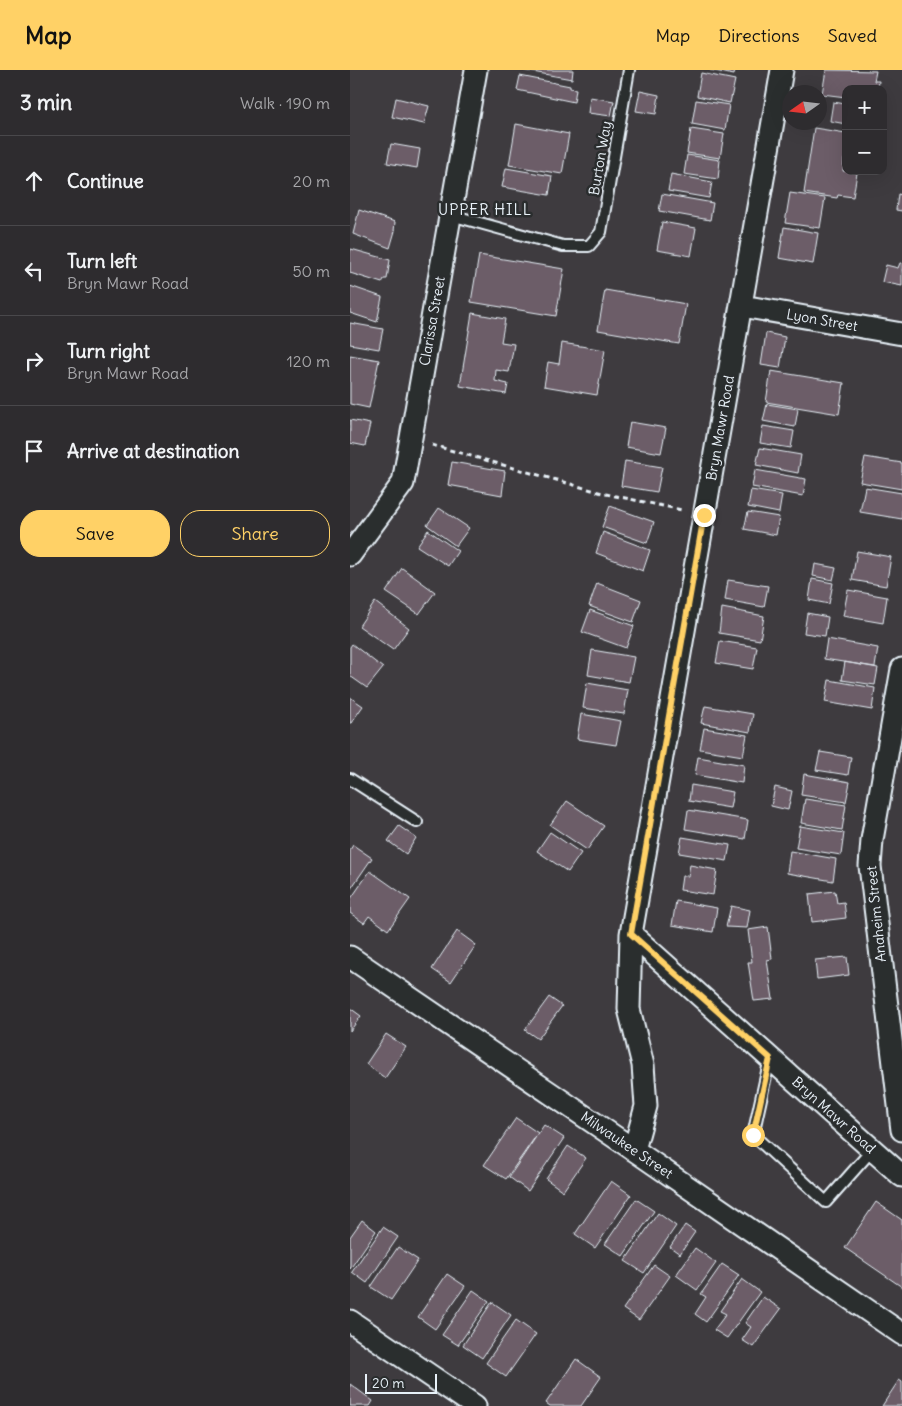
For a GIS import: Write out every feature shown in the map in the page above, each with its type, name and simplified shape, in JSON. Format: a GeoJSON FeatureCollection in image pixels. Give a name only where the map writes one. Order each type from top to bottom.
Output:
{"type":"FeatureCollection","features":[{"type":"Feature","properties":{"kind":"street","name":"Clarissa Street"},"geometry":{"type":"LineString","coordinates":[[350,555],[403,483],[476,70]]}},
{"type":"Feature","properties":{"kind":"street","name":"Bryn Mawr Road"},"geometry":{"type":"LineString","coordinates":[[634,1150],[646,1106],[643,1065],[629,1009],[631,934],[782,70]]}},
{"type":"Feature","properties":{"kind":"street","name":"Lyon Street"},"geometry":{"type":"LineString","coordinates":[[742,306],[902,334]]}},
{"type":"Feature","properties":{"kind":"street","name":"Anaheim Street"},"geometry":{"type":"LineString","coordinates":[[902,669],[872,840],[870,866],[902,1130]]}},
{"type":"Feature","properties":{"kind":"street","name":"Bryn Mawr Road"},"geometry":{"type":"LineString","coordinates":[[631,934],[902,1176]]}},
{"type":"Feature","properties":{"kind":"street","name":"Milwaukee Street"},"geometry":{"type":"LineString","coordinates":[[350,957],[902,1334]]}},
{"type":"Feature","properties":{"kind":"street"},"geometry":{"type":"LineString","coordinates":[[350,1321],[475,1406]]}},
{"type":"Feature","properties":{"kind":"lane","name":"Burton Way"},"geometry":{"type":"LineString","coordinates":[[451,215],[563,246],[589,246],[601,232],[629,70]]}},
{"type":"Feature","properties":{"kind":"lane"},"geometry":{"type":"LineString","coordinates":[[350,779],[417,822]]}},
{"type":"Feature","properties":{"kind":"lane"},"geometry":{"type":"LineString","coordinates":[[770,1058],[753,1135],[826,1202],[872,1150]]}},
{"type":"Feature","properties":{"kind":"path"},"geometry":{"type":"LineString","coordinates":[[432,444],[606,494],[683,510]]}},
{"type":"Feature","properties":{"kind":"building"},"geometry":{"type":"Polygon","coordinates":[[[521,70],[573,70],[572,79],[521,70]]]}},
{"type":"Feature","properties":{"kind":"building"},"geometry":{"type":"Polygon","coordinates":[[[710,70],[735,70],[734,75],[710,70]]]}},
{"type":"Feature","properties":{"kind":"building"},"geometry":{"type":"Polygon","coordinates":[[[826,70],[876,71],[874,81],[879,81],[878,85],[842,85],[842,96],[827,95],[827,85],[824,85],[826,70]]]}},
{"type":"Feature","properties":{"kind":"building"},"geometry":{"type":"Polygon","coordinates":[[[701,73],[735,80],[730,103],[697,96],[701,73]]]}},
{"type":"Feature","properties":{"kind":"building"},"geometry":{"type":"Polygon","coordinates":[[[520,76],[570,86],[570,88],[576,89],[574,102],[517,90],[520,76]]]}},
{"type":"Feature","properties":{"kind":"building"},"geometry":{"type":"Polygon","coordinates":[[[640,91],[659,95],[656,114],[636,111],[640,91]]]}},
{"type":"Feature","properties":{"kind":"building"},"geometry":{"type":"Polygon","coordinates":[[[590,97],[614,101],[611,116],[588,113],[590,97]]]}},
{"type":"Feature","properties":{"kind":"building"},"geometry":{"type":"Polygon","coordinates":[[[396,98],[429,106],[424,124],[392,117],[396,98]]]}},
{"type":"Feature","properties":{"kind":"building"},"geometry":{"type":"Polygon","coordinates":[[[696,100],[729,105],[725,130],[692,124],[696,100]]]}},
{"type":"Feature","properties":{"kind":"building"},"geometry":{"type":"Polygon","coordinates":[[[833,102],[842,103],[842,123],[830,121],[833,102]]]}},
{"type":"Feature","properties":{"kind":"building"},"geometry":{"type":"Polygon","coordinates":[[[516,124],[569,134],[562,174],[509,165],[516,124]]]}},
{"type":"Feature","properties":{"kind":"building"},"geometry":{"type":"Polygon","coordinates":[[[691,129],[724,134],[720,158],[687,153],[691,129]]]}},
{"type":"Feature","properties":{"kind":"building"},"geometry":{"type":"Polygon","coordinates":[[[814,130],[842,132],[842,175],[857,175],[853,197],[838,195],[837,198],[804,193],[814,130]]]}},
{"type":"Feature","properties":{"kind":"building"},"geometry":{"type":"Polygon","coordinates":[[[391,144],[420,149],[417,168],[387,163],[391,144]]]}},
{"type":"Feature","properties":{"kind":"building"},"geometry":{"type":"Polygon","coordinates":[[[687,155],[720,160],[718,179],[684,174],[687,155]]]}},
{"type":"Feature","properties":{"kind":"building"},"geometry":{"type":"Polygon","coordinates":[[[506,168],[552,176],[549,195],[502,187],[506,168]]]}},
{"type":"Feature","properties":{"kind":"building"},"geometry":{"type":"Polygon","coordinates":[[[671,174],[712,182],[709,198],[668,191],[671,174]]]}},
{"type":"Feature","properties":{"kind":"building"},"geometry":{"type":"Polygon","coordinates":[[[790,193],[825,198],[820,228],[785,223],[790,193]]]}},
{"type":"Feature","properties":{"kind":"building"},"geometry":{"type":"Polygon","coordinates":[[[662,194],[713,203],[710,220],[659,211],[662,194]]]}},
{"type":"Feature","properties":{"kind":"building"},"geometry":{"type":"Polygon","coordinates":[[[898,194],[902,195],[902,211],[896,210],[898,194]]]}},
{"type":"Feature","properties":{"kind":"building"},"geometry":{"type":"Polygon","coordinates":[[[359,210],[395,222],[395,231],[390,248],[353,234],[359,210]]]}},
{"type":"Feature","properties":{"kind":"building"},"geometry":{"type":"Polygon","coordinates":[[[662,222],[696,228],[691,256],[657,250],[662,222]]]}},
{"type":"Feature","properties":{"kind":"building"},"geometry":{"type":"Polygon","coordinates":[[[784,227],[818,233],[813,264],[779,258],[784,227]]]}},
{"type":"Feature","properties":{"kind":"building"},"geometry":{"type":"Polygon","coordinates":[[[351,249],[390,260],[387,279],[384,279],[382,283],[350,273],[351,249]]]}},
{"type":"Feature","properties":{"kind":"building"},"geometry":{"type":"Polygon","coordinates":[[[479,255],[564,269],[556,316],[471,302],[479,255]]]}},
{"type":"Feature","properties":{"kind":"building"},"geometry":{"type":"Polygon","coordinates":[[[900,263],[902,263],[902,286],[882,282],[886,265],[898,268],[900,263]]]}},
{"type":"Feature","properties":{"kind":"building"},"geometry":{"type":"Polygon","coordinates":[[[350,286],[382,297],[377,322],[350,313],[350,286]]]}},
{"type":"Feature","properties":{"kind":"building"},"geometry":{"type":"Polygon","coordinates":[[[605,290],[686,304],[679,344],[598,330],[605,290]]]}},
{"type":"Feature","properties":{"kind":"building"},"geometry":{"type":"Polygon","coordinates":[[[472,313],[505,319],[501,342],[514,344],[509,372],[496,370],[495,381],[508,384],[506,394],[460,386],[472,313]]]}},
{"type":"Feature","properties":{"kind":"building"},"geometry":{"type":"Polygon","coordinates":[[[350,323],[383,329],[379,349],[350,344],[350,323]]]}},
{"type":"Feature","properties":{"kind":"building"},"geometry":{"type":"Polygon","coordinates":[[[766,333],[785,337],[780,368],[761,365],[766,333]]]}},
{"type":"Feature","properties":{"kind":"building"},"geometry":{"type":"Polygon","coordinates":[[[562,343],[605,350],[597,395],[544,386],[548,362],[559,364],[562,343]]]}},
{"type":"Feature","properties":{"kind":"building"},"geometry":{"type":"Polygon","coordinates":[[[350,355],[379,360],[369,408],[350,404],[350,355]]]}},
{"type":"Feature","properties":{"kind":"building"},"geometry":{"type":"Polygon","coordinates":[[[771,371],[844,383],[839,414],[766,402],[771,371]]]}},
{"type":"Feature","properties":{"kind":"building"},"geometry":{"type":"Polygon","coordinates":[[[767,404],[798,409],[795,427],[763,421],[767,404]]]}},
{"type":"Feature","properties":{"kind":"building"},"geometry":{"type":"Polygon","coordinates":[[[350,420],[370,424],[365,446],[350,443],[350,420]]]}},
{"type":"Feature","properties":{"kind":"building"},"geometry":{"type":"Polygon","coordinates":[[[630,422],[666,428],[661,453],[626,447],[630,422]]]}},
{"type":"Feature","properties":{"kind":"building"},"geometry":{"type":"Polygon","coordinates":[[[763,426],[794,431],[791,448],[760,443],[763,426]]]}},
{"type":"Feature","properties":{"kind":"building"},"geometry":{"type":"Polygon","coordinates":[[[760,448],[801,455],[798,473],[756,465],[760,448]]]}},
{"type":"Feature","properties":{"kind":"building"},"geometry":{"type":"Polygon","coordinates":[[[865,457],[902,463],[902,489],[860,482],[865,457]]]}},
{"type":"Feature","properties":{"kind":"building"},"geometry":{"type":"Polygon","coordinates":[[[625,461],[662,467],[657,492],[621,486],[625,461]]]}},
{"type":"Feature","properties":{"kind":"building"},"geometry":{"type":"Polygon","coordinates":[[[452,462],[505,471],[502,495],[448,485],[452,462]]]}},
{"type":"Feature","properties":{"kind":"building"},"geometry":{"type":"Polygon","coordinates":[[[755,470],[806,479],[803,496],[752,487],[755,470]]]}},
{"type":"Feature","properties":{"kind":"building"},"geometry":{"type":"Polygon","coordinates":[[[865,487],[902,493],[902,519],[860,512],[865,487]]]}},
{"type":"Feature","properties":{"kind":"building"},"geometry":{"type":"Polygon","coordinates":[[[751,490],[782,495],[779,513],[748,507],[751,490]]]}},
{"type":"Feature","properties":{"kind":"building"},"geometry":{"type":"Polygon","coordinates":[[[610,506],[654,522],[647,543],[602,527],[610,506]]]}},
{"type":"Feature","properties":{"kind":"building"},"geometry":{"type":"Polygon","coordinates":[[[439,508],[469,528],[456,546],[427,525],[439,508]]]}},
{"type":"Feature","properties":{"kind":"building"},"geometry":{"type":"Polygon","coordinates":[[[748,512],[779,517],[776,535],[744,529],[748,512]]]}},
{"type":"Feature","properties":{"kind":"building"},"geometry":{"type":"Polygon","coordinates":[[[428,530],[458,551],[448,566],[417,546],[428,530]]]}},
{"type":"Feature","properties":{"kind":"building"},"geometry":{"type":"Polygon","coordinates":[[[603,532],[650,550],[643,571],[596,553],[603,532]]]}},
{"type":"Feature","properties":{"kind":"building"},"geometry":{"type":"Polygon","coordinates":[[[857,551],[891,557],[886,586],[852,580],[857,551]]]}},
{"type":"Feature","properties":{"kind":"building"},"geometry":{"type":"Polygon","coordinates":[[[815,564],[836,568],[833,580],[813,576],[815,564]]]}},
{"type":"Feature","properties":{"kind":"building"},"geometry":{"type":"Polygon","coordinates":[[[402,568],[435,592],[419,614],[386,592],[402,568]]]}},
{"type":"Feature","properties":{"kind":"building"},"geometry":{"type":"Polygon","coordinates":[[[812,579],[833,583],[829,604],[809,600],[812,579]]]}},
{"type":"Feature","properties":{"kind":"building"},"geometry":{"type":"Polygon","coordinates":[[[728,580],[768,586],[764,607],[725,600],[728,580]]]}},
{"type":"Feature","properties":{"kind":"building"},"geometry":{"type":"Polygon","coordinates":[[[597,583],[641,600],[633,622],[589,606],[597,583]]]}},
{"type":"Feature","properties":{"kind":"building"},"geometry":{"type":"Polygon","coordinates":[[[848,590],[887,597],[883,623],[843,616],[848,590]]]}},
{"type":"Feature","properties":{"kind":"building"},"geometry":{"type":"Polygon","coordinates":[[[375,602],[409,628],[393,650],[359,626],[375,602]]]}},
{"type":"Feature","properties":{"kind":"building"},"geometry":{"type":"Polygon","coordinates":[[[722,608],[764,616],[760,640],[719,633],[722,608]]]}},
{"type":"Feature","properties":{"kind":"building"},"geometry":{"type":"Polygon","coordinates":[[[590,610],[634,626],[626,648],[582,632],[590,610]]]}},
{"type":"Feature","properties":{"kind":"building"},"geometry":{"type":"Polygon","coordinates":[[[807,613],[828,617],[825,636],[804,633],[807,613]]]}},
{"type":"Feature","properties":{"kind":"building"},"geometry":{"type":"Polygon","coordinates":[[[827,639],[878,648],[875,667],[824,659],[827,639]]]}},
{"type":"Feature","properties":{"kind":"building"},"geometry":{"type":"Polygon","coordinates":[[[720,641],[757,647],[753,669],[716,663],[720,641]]]}},
{"type":"Feature","properties":{"kind":"building"},"geometry":{"type":"Polygon","coordinates":[[[352,644],[383,668],[367,688],[350,676],[350,647],[352,644]]]}},
{"type":"Feature","properties":{"kind":"building"},"geometry":{"type":"Polygon","coordinates":[[[592,650],[634,657],[629,682],[588,675],[592,650]]]}},
{"type":"Feature","properties":{"kind":"building"},"geometry":{"type":"Polygon","coordinates":[[[845,662],[878,668],[875,685],[842,680],[845,662]]]}},
{"type":"Feature","properties":{"kind":"building"},"geometry":{"type":"Polygon","coordinates":[[[829,680],[875,688],[872,710],[825,702],[829,680]]]}},
{"type":"Feature","properties":{"kind":"building"},"geometry":{"type":"Polygon","coordinates":[[[587,683],[628,690],[624,714],[583,708],[587,683]]]}},
{"type":"Feature","properties":{"kind":"building"},"geometry":{"type":"Polygon","coordinates":[[[350,697],[363,706],[351,723],[350,723],[350,697]]]}},
{"type":"Feature","properties":{"kind":"building"},"geometry":{"type":"Polygon","coordinates":[[[705,706],[753,714],[750,732],[701,723],[705,706]]]}},
{"type":"Feature","properties":{"kind":"building"},"geometry":{"type":"Polygon","coordinates":[[[581,714],[621,721],[616,745],[577,739],[581,714]]]}},
{"type":"Feature","properties":{"kind":"building"},"geometry":{"type":"Polygon","coordinates":[[[704,728],[747,735],[743,756],[700,749],[704,728]]]}},
{"type":"Feature","properties":{"kind":"building"},"geometry":{"type":"Polygon","coordinates":[[[820,752],[851,757],[848,775],[816,770],[820,752]]]}},
{"type":"Feature","properties":{"kind":"building"},"geometry":{"type":"Polygon","coordinates":[[[698,757],[744,765],[742,783],[695,775],[698,757]]]}},
{"type":"Feature","properties":{"kind":"building"},"geometry":{"type":"Polygon","coordinates":[[[804,774],[850,782],[846,802],[801,795],[804,774]]]}},
{"type":"Feature","properties":{"kind":"building"},"geometry":{"type":"Polygon","coordinates":[[[691,785],[733,792],[730,808],[689,801],[691,785]]]}},
{"type":"Feature","properties":{"kind":"building"},"geometry":{"type":"Polygon","coordinates":[[[775,787],[792,791],[788,810],[771,806],[775,787]]]}},
{"type":"Feature","properties":{"kind":"building"},"geometry":{"type":"Polygon","coordinates":[[[805,799],[846,805],[842,830],[801,823],[805,799]]]}},
{"type":"Feature","properties":{"kind":"building"},"geometry":{"type":"Polygon","coordinates":[[[567,801],[604,826],[587,850],[550,825],[567,801]]]}},
{"type":"Feature","properties":{"kind":"building"},"geometry":{"type":"Polygon","coordinates":[[[688,810],[748,820],[745,839],[685,829],[688,810]]]}},
{"type":"Feature","properties":{"kind":"building"},"geometry":{"type":"Polygon","coordinates":[[[399,826],[416,838],[406,854],[388,841],[399,826]]]}},
{"type":"Feature","properties":{"kind":"building"},"geometry":{"type":"Polygon","coordinates":[[[800,826],[844,833],[841,855],[796,848],[800,826]]]}},
{"type":"Feature","properties":{"kind":"building"},"geometry":{"type":"Polygon","coordinates":[[[550,832],[581,853],[568,872],[537,851],[550,832]]]}},
{"type":"Feature","properties":{"kind":"building"},"geometry":{"type":"Polygon","coordinates":[[[682,837],[730,845],[727,861],[679,853],[682,837]]]}},
{"type":"Feature","properties":{"kind":"building"},"geometry":{"type":"Polygon","coordinates":[[[353,845],[372,858],[350,890],[350,850],[353,845]]]}},
{"type":"Feature","properties":{"kind":"building"},"geometry":{"type":"Polygon","coordinates":[[[790,851],[836,859],[833,881],[787,873],[790,851]]]}},
{"type":"Feature","properties":{"kind":"building"},"geometry":{"type":"Polygon","coordinates":[[[690,865],[717,870],[713,895],[680,890],[682,876],[688,876],[690,865]]]}},
{"type":"Feature","properties":{"kind":"building"},"geometry":{"type":"Polygon","coordinates":[[[370,871],[410,899],[388,930],[369,916],[364,923],[350,913],[350,900],[370,871]]]}},
{"type":"Feature","properties":{"kind":"building"},"geometry":{"type":"Polygon","coordinates":[[[835,891],[837,903],[844,902],[846,918],[812,922],[809,894],[835,891]]]}},
{"type":"Feature","properties":{"kind":"building"},"geometry":{"type":"Polygon","coordinates":[[[676,901],[717,908],[713,932],[672,925],[676,901]]]}},
{"type":"Feature","properties":{"kind":"building"},"geometry":{"type":"Polygon","coordinates":[[[731,906],[750,910],[747,928],[726,927],[731,906]]]}},
{"type":"Feature","properties":{"kind":"building"},"geometry":{"type":"Polygon","coordinates":[[[768,927],[772,959],[767,960],[773,999],[754,1001],[748,962],[752,962],[748,930],[768,927]]]}},
{"type":"Feature","properties":{"kind":"building"},"geometry":{"type":"Polygon","coordinates":[[[457,931],[476,945],[451,982],[432,969],[457,931]]]}},
{"type":"Feature","properties":{"kind":"building"},"geometry":{"type":"Polygon","coordinates":[[[847,957],[849,975],[817,979],[815,960],[847,957]]]}},
{"type":"Feature","properties":{"kind":"building"},"geometry":{"type":"Polygon","coordinates":[[[549,997],[562,1006],[538,1039],[525,1030],[549,997]]]}},
{"type":"Feature","properties":{"kind":"building"},"geometry":{"type":"Polygon","coordinates":[[[350,1008],[361,1016],[350,1031],[350,1008]]]}},
{"type":"Feature","properties":{"kind":"building"},"geometry":{"type":"Polygon","coordinates":[[[386,1034],[406,1047],[385,1078],[366,1064],[386,1034]]]}},
{"type":"Feature","properties":{"kind":"building"},"geometry":{"type":"Polygon","coordinates":[[[516,1118],[538,1133],[506,1179],[484,1165],[516,1118]]]}},
{"type":"Feature","properties":{"kind":"building"},"geometry":{"type":"Polygon","coordinates":[[[544,1125],[564,1138],[528,1191],[509,1177],[544,1125]]]}},
{"type":"Feature","properties":{"kind":"building"},"geometry":{"type":"Polygon","coordinates":[[[568,1146],[586,1158],[563,1191],[546,1179],[568,1146]]]}},
{"type":"Feature","properties":{"kind":"building"},"geometry":{"type":"Polygon","coordinates":[[[611,1181],[631,1195],[595,1248],[575,1234],[611,1181]]]}},
{"type":"Feature","properties":{"kind":"building"},"geometry":{"type":"Polygon","coordinates":[[[636,1199],[654,1211],[623,1256],[605,1244],[636,1199]]]}},
{"type":"Feature","properties":{"kind":"building"},"geometry":{"type":"Polygon","coordinates":[[[876,1202],[902,1220],[902,1287],[845,1248],[876,1202]]]}},
{"type":"Feature","properties":{"kind":"building"},"geometry":{"type":"Polygon","coordinates":[[[658,1213],[676,1226],[644,1273],[625,1261],[658,1213]]]}},
{"type":"Feature","properties":{"kind":"building"},"geometry":{"type":"Polygon","coordinates":[[[362,1220],[376,1231],[350,1269],[350,1237],[362,1220]]]}},
{"type":"Feature","properties":{"kind":"building"},"geometry":{"type":"Polygon","coordinates":[[[685,1225],[695,1232],[680,1254],[670,1247],[685,1225]]]}},
{"type":"Feature","properties":{"kind":"building"},"geometry":{"type":"Polygon","coordinates":[[[383,1227],[398,1237],[367,1283],[352,1272],[383,1227]]]}},
{"type":"Feature","properties":{"kind":"building"},"geometry":{"type":"Polygon","coordinates":[[[398,1247],[418,1260],[391,1300],[371,1287],[398,1247]]]}},
{"type":"Feature","properties":{"kind":"building"},"geometry":{"type":"Polygon","coordinates":[[[695,1248],[716,1263],[697,1290],[676,1275],[695,1248]]]}},
{"type":"Feature","properties":{"kind":"building"},"geometry":{"type":"Polygon","coordinates":[[[722,1264],[739,1275],[706,1322],[695,1314],[706,1297],[701,1294],[722,1264]]]}},
{"type":"Feature","properties":{"kind":"building"},"geometry":{"type":"Polygon","coordinates":[[[654,1265],[670,1276],[639,1320],[623,1309],[654,1265]]]}},
{"type":"Feature","properties":{"kind":"building"},"geometry":{"type":"Polygon","coordinates":[[[447,1274],[465,1286],[435,1329],[418,1317],[447,1274]]]}},
{"type":"Feature","properties":{"kind":"building"},"geometry":{"type":"Polygon","coordinates":[[[742,1279],[760,1292],[727,1338],[714,1330],[726,1314],[720,1311],[742,1279]]]}},
{"type":"Feature","properties":{"kind":"building"},"geometry":{"type":"Polygon","coordinates":[[[473,1290],[489,1301],[458,1345],[442,1335],[473,1290]]]}},
{"type":"Feature","properties":{"kind":"building"},"geometry":{"type":"Polygon","coordinates":[[[763,1297],[781,1309],[753,1347],[742,1340],[751,1327],[745,1323],[763,1297]]]}},
{"type":"Feature","properties":{"kind":"building"},"geometry":{"type":"Polygon","coordinates":[[[492,1302],[511,1315],[482,1358],[463,1345],[492,1302]]]}},
{"type":"Feature","properties":{"kind":"building"},"geometry":{"type":"Polygon","coordinates":[[[516,1320],[536,1334],[506,1377],[486,1363],[516,1320]]]}},
{"type":"Feature","properties":{"kind":"building"},"geometry":{"type":"Polygon","coordinates":[[[576,1359],[601,1377],[581,1406],[550,1406],[546,1403],[576,1359]]]}},
{"type":"Feature","properties":{"kind":"building"},"geometry":{"type":"Polygon","coordinates":[[[899,1380],[902,1382],[902,1406],[882,1406],[899,1380]]]}},
{"type":"Feature","properties":{"kind":"building"},"geometry":{"type":"Polygon","coordinates":[[[350,1384],[373,1401],[370,1406],[350,1406],[350,1384]]]}},
{"type":"Feature","properties":{"kind":"district","name":"UPPER HILL"},"geometry":{"type":"Point","coordinates":[485,210]}},
{"type":"Feature","properties":{"kind":"route"},"geometry":{"type":"LineString","coordinates":[[704,515],[631,934],[770,1058],[753,1135]]}}]}
